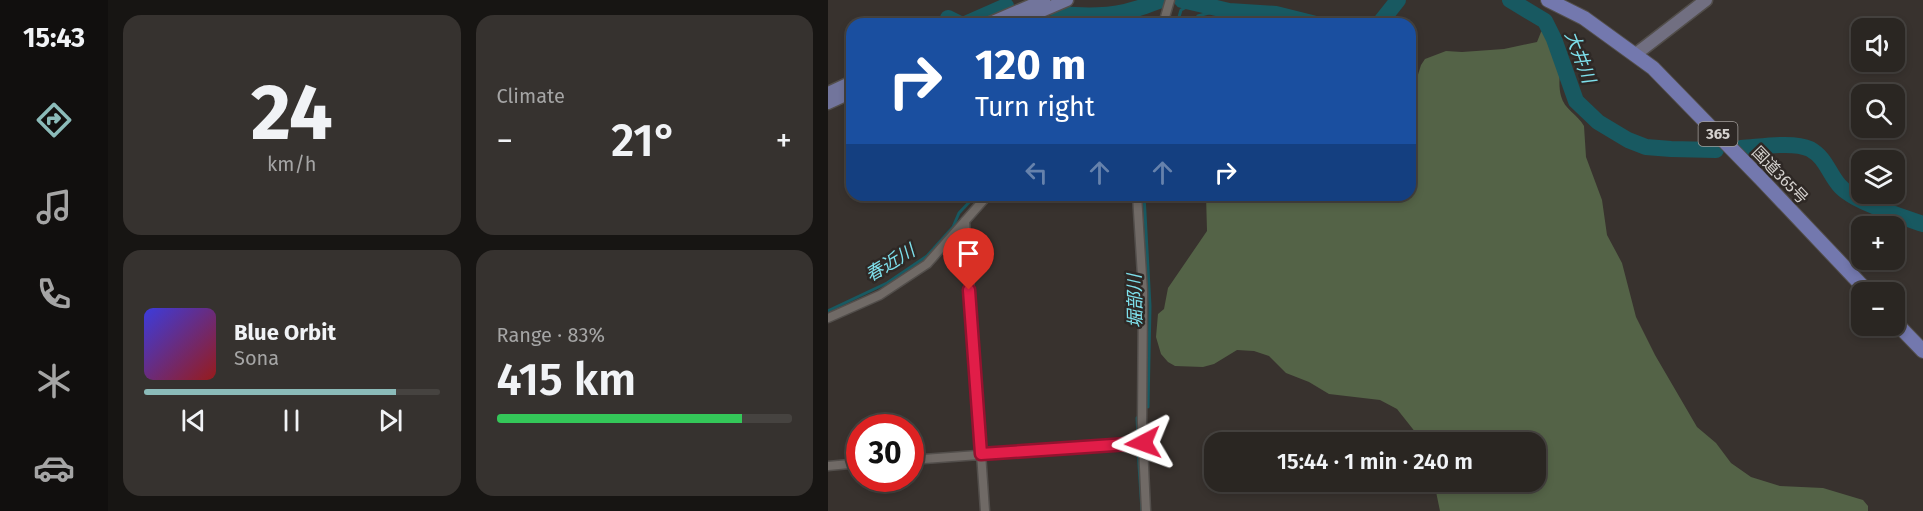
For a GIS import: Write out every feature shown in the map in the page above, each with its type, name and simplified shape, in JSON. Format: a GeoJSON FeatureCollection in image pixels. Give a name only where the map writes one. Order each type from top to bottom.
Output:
{"type":"FeatureCollection","features":[{"type":"Feature","properties":{"kind":"highway","name":"国道365号"},"geometry":{"type":"LineString","coordinates":[[1548,0],[1584,18],[1653,68],[1859,282]]}},
{"type":"Feature","properties":{"kind":"highway"},"geometry":{"type":"LineString","coordinates":[[1905,332],[1923,351]]}},
{"type":"Feature","properties":{"kind":"main road"},"geometry":{"type":"LineString","coordinates":[[1002,18],[1044,0]]}},
{"type":"Feature","properties":{"kind":"main road"},"geometry":{"type":"LineString","coordinates":[[1025,18],[1066,0]]}},
{"type":"Feature","properties":{"kind":"main road"},"geometry":{"type":"LineString","coordinates":[[1636,54],[1706,0]]}},
{"type":"Feature","properties":{"kind":"main road"},"geometry":{"type":"LineString","coordinates":[[828,93],[846,85]]}},
{"type":"Feature","properties":{"kind":"main road"},"geometry":{"type":"LineString","coordinates":[[828,103],[846,95]]}},
{"type":"Feature","properties":{"kind":"street"},"geometry":{"type":"LineString","coordinates":[[1164,18],[1170,0]]}},
{"type":"Feature","properties":{"kind":"street"},"geometry":{"type":"LineString","coordinates":[[828,318],[880,295],[927,264],[983,201]]}},
{"type":"Feature","properties":{"kind":"street"},"geometry":{"type":"LineString","coordinates":[[1137,201],[1143,292],[1143,443],[1146,511]]}},
{"type":"Feature","properties":{"kind":"street"},"geometry":{"type":"LineString","coordinates":[[965,221],[985,511]]}},
{"type":"Feature","properties":{"kind":"street"},"geometry":{"type":"LineString","coordinates":[[924,459],[1143,443]]}},
{"type":"Feature","properties":{"kind":"street"},"geometry":{"type":"LineString","coordinates":[[828,466],[846,465]]}},
{"type":"Feature","properties":{"kind":"green space"},"geometry":{"type":"Polygon","coordinates":[[[1547,28],[1554,30],[1558,37],[1561,45],[1559,79],[1561,96],[1565,105],[1584,126],[1586,157],[1602,200],[1607,235],[1622,263],[1636,317],[1655,355],[1697,427],[1716,443],[1731,463],[1751,477],[1780,486],[1823,488],[1863,500],[1868,506],[1868,511],[1440,511],[1436,492],[1546,492],[1546,432],[1415,432],[1397,409],[1380,400],[1329,394],[1309,382],[1286,373],[1269,356],[1254,351],[1237,350],[1214,364],[1203,367],[1175,366],[1161,354],[1156,337],[1158,314],[1164,309],[1168,288],[1207,231],[1206,201],[1416,201],[1416,81],[1425,59],[1446,51],[1504,49],[1537,42],[1541,32],[1547,28]]]}},
{"type":"Feature","properties":{"kind":"waterway"},"geometry":{"type":"LineString","coordinates":[[1058,14],[1107,15],[1163,0]]}},
{"type":"Feature","properties":{"kind":"waterway"},"geometry":{"type":"LineString","coordinates":[[1182,0],[1229,11],[1276,14],[1292,18]]}},
{"type":"Feature","properties":{"kind":"waterway"},"geometry":{"type":"LineString","coordinates":[[1384,18],[1398,0]]}},
{"type":"Feature","properties":{"kind":"waterway","name":"大井川"},"geometry":{"type":"LineString","coordinates":[[1510,0],[1545,21],[1554,39],[1576,101],[1598,122],[1628,140],[1646,147],[1716,150]]}},
{"type":"Feature","properties":{"kind":"waterway","name":"春近川"},"geometry":{"type":"LineString","coordinates":[[1179,18],[1181,10],[1194,3]]}},
{"type":"Feature","properties":{"kind":"waterway"},"geometry":{"type":"LineString","coordinates":[[979,18],[1006,6]]}},
{"type":"Feature","properties":{"kind":"waterway","name":"堀部川"},"geometry":{"type":"LineString","coordinates":[[1196,18],[1216,11],[1217,7]]}},
{"type":"Feature","properties":{"kind":"waterway","name":"大井川"},"geometry":{"type":"LineString","coordinates":[[1741,148],[1795,145],[1810,149],[1820,157],[1839,185],[1855,197],[1923,224]]}},
{"type":"Feature","properties":{"kind":"waterway","name":"春近川"},"geometry":{"type":"LineString","coordinates":[[828,311],[887,283],[927,256],[953,227],[959,213],[970,201]]}},
{"type":"Feature","properties":{"kind":"waterway","name":"堀部川"},"geometry":{"type":"LineString","coordinates":[[1144,201],[1150,306],[1148,407]]}},
{"type":"Feature","properties":{"kind":"waterway","name":"堀部川"},"geometry":{"type":"LineString","coordinates":[[1138,438],[1137,418],[1140,415]]}},
{"type":"Feature","properties":{"kind":"waterway"},"geometry":{"type":"LineString","coordinates":[[1138,450],[1142,511]]}},
{"type":"Feature","properties":{"kind":"route"},"geometry":{"type":"LineString","coordinates":[[969,290],[981,454],[1143,443]]}}]}
